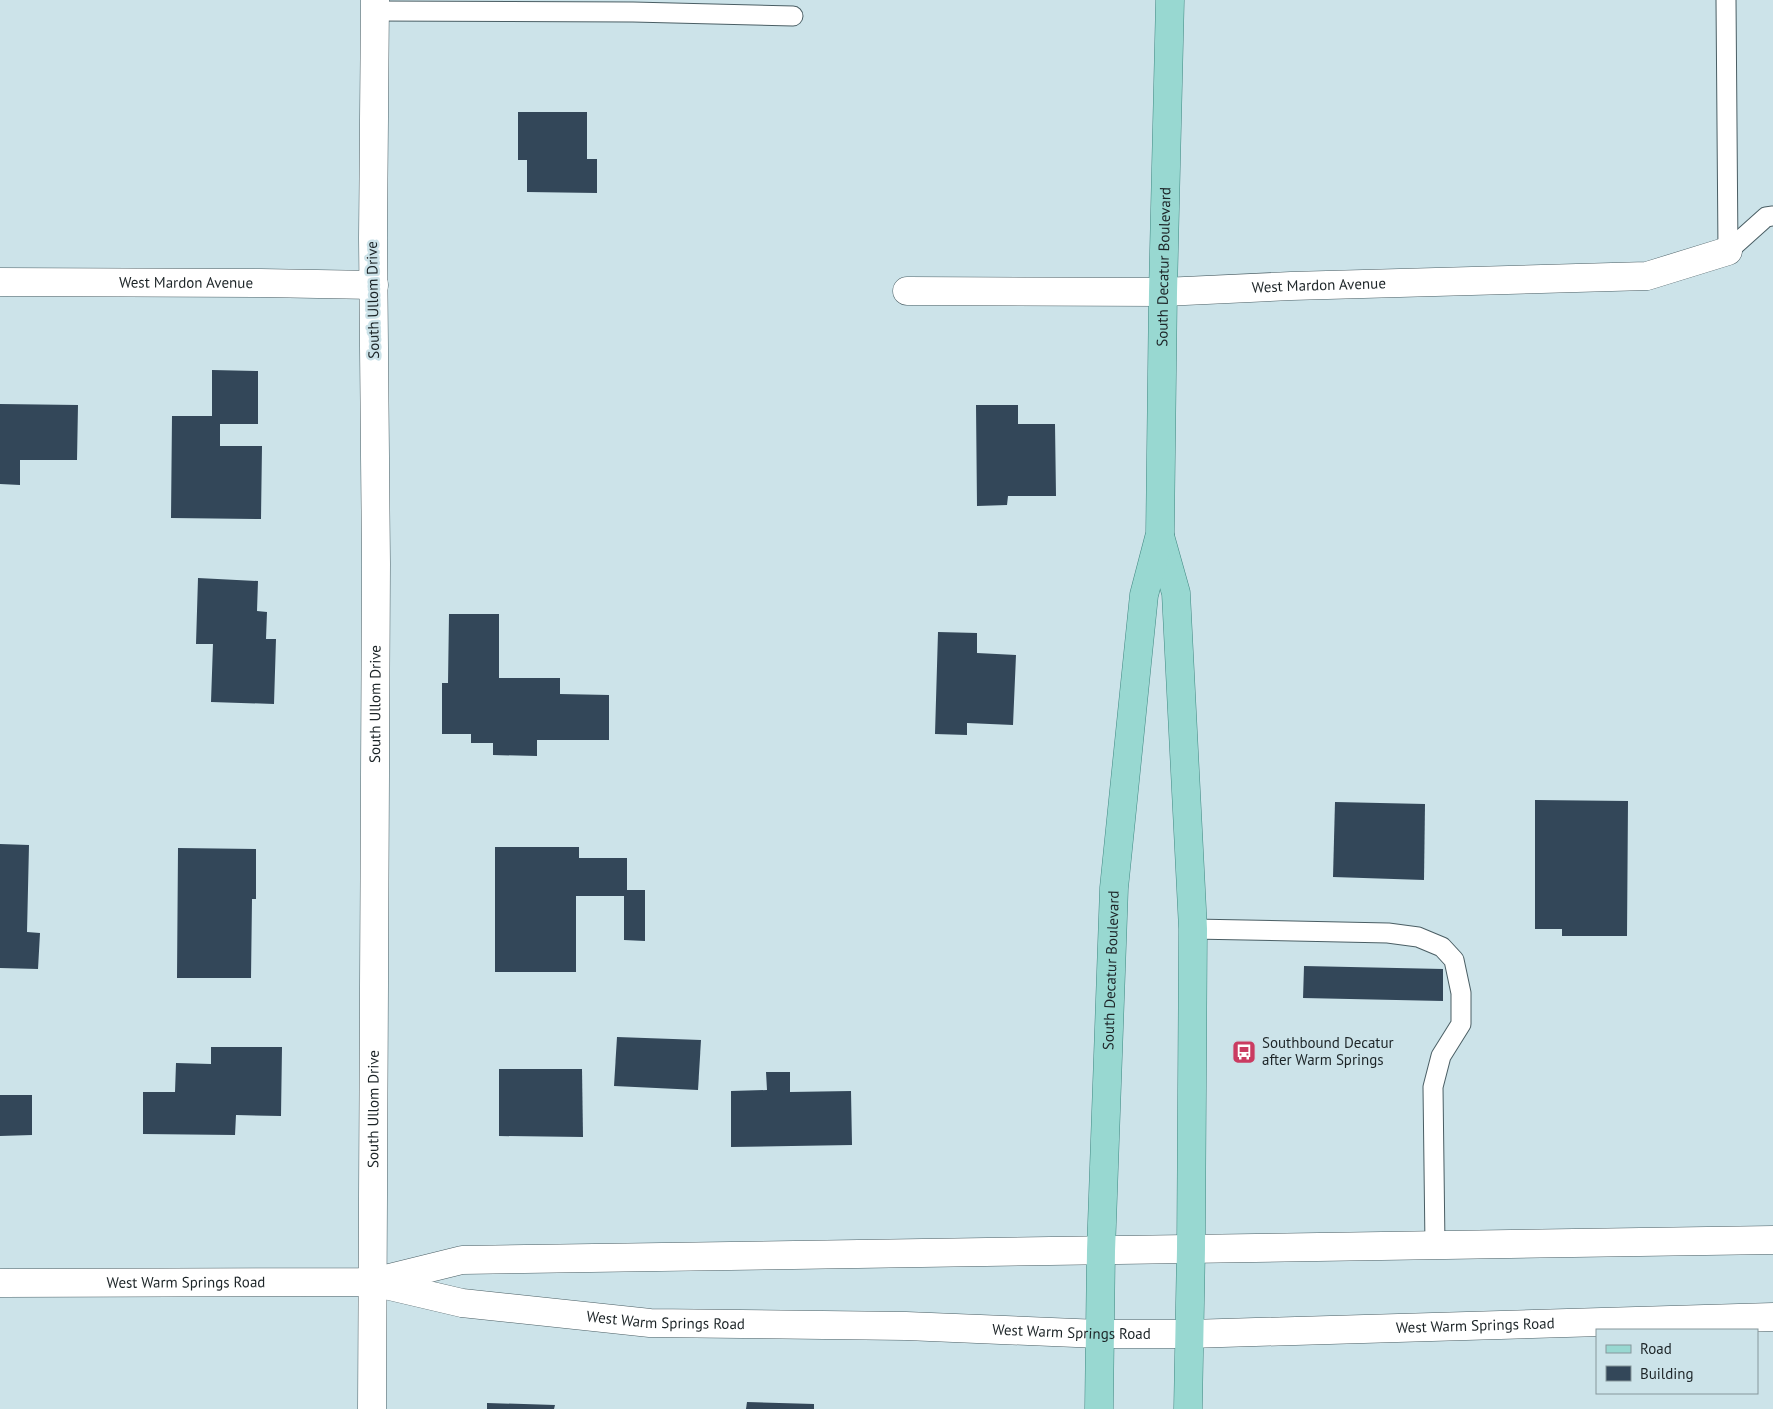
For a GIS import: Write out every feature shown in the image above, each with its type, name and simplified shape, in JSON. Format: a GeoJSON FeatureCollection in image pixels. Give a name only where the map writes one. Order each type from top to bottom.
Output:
{"type":"FeatureCollection","features":[{"type":"Feature","properties":{"kind":"main road","name":"South Decatur Boulevard"},"geometry":{"type":"LineString","coordinates":[[1099,1409],[1101,1251],[1114,888],[1144,595],[1160,534],[1163,292],[1170,0]]}},
{"type":"Feature","properties":{"kind":"main road","name":"South Ullom Drive"},"geometry":{"type":"LineString","coordinates":[[372,1409],[376,564],[374,285],[375,5]]}},
{"type":"Feature","properties":{"kind":"main road","name":"West Mardon Avenue"},"geometry":{"type":"LineString","coordinates":[[907,291],[1163,292],[1291,286],[1647,276],[1728,252]]}},
{"type":"Feature","properties":{"kind":"main road","name":"West Mardon Avenue"},"geometry":{"type":"LineString","coordinates":[[0,282],[374,285]]}},
{"type":"Feature","properties":{"kind":"main road","name":"South Decatur Boulevard"},"geometry":{"type":"LineString","coordinates":[[1160,534],[1176,593],[1193,928],[1188,1409]]}},
{"type":"Feature","properties":{"kind":"main road","name":"West Warm Springs Road"},"geometry":{"type":"LineString","coordinates":[[0,1284],[373,1282],[462,1260],[1773,1240]]}},
{"type":"Feature","properties":{"kind":"main road","name":"West Warm Springs Road"},"geometry":{"type":"LineString","coordinates":[[373,1282],[462,1303],[650,1323],[906,1326],[1100,1334],[1189,1334],[1773,1317]]}},
{"type":"Feature","properties":{"kind":"lane"},"geometry":{"type":"LineString","coordinates":[[1726,0],[1728,252]]}},
{"type":"Feature","properties":{"kind":"lane"},"geometry":{"type":"LineString","coordinates":[[375,5],[793,16]]}},
{"type":"Feature","properties":{"kind":"lane"},"geometry":{"type":"LineString","coordinates":[[1728,252],[1766,217],[1773,216]]}},
{"type":"Feature","properties":{"kind":"lane"},"geometry":{"type":"LineString","coordinates":[[1193,928],[1388,933],[1418,937],[1442,947],[1454,960],[1461,993],[1462,1024],[1441,1056],[1433,1088],[1435,1246]]}},
{"type":"Feature","properties":{"kind":"building"},"geometry":{"type":"Polygon","coordinates":[[[518,112],[587,112],[587,159],[597,159],[597,193],[527,192],[527,160],[518,160],[518,112]]]}},
{"type":"Feature","properties":{"kind":"building"},"geometry":{"type":"Polygon","coordinates":[[[212,370],[258,371],[258,424],[220,424],[220,446],[262,446],[261,519],[171,518],[172,416],[212,416],[212,370]]]}},
{"type":"Feature","properties":{"kind":"building"},"geometry":{"type":"Polygon","coordinates":[[[0,404],[78,405],[77,460],[20,460],[20,485],[0,484],[0,404]]]}},
{"type":"Feature","properties":{"kind":"building"},"geometry":{"type":"Polygon","coordinates":[[[976,405],[1018,405],[1018,424],[1055,424],[1056,496],[1008,496],[1007,505],[977,506],[976,405]]]}},
{"type":"Feature","properties":{"kind":"building"},"geometry":{"type":"Polygon","coordinates":[[[198,578],[258,581],[257,611],[267,612],[266,639],[276,639],[274,704],[211,702],[213,644],[196,644],[198,578]]]}},
{"type":"Feature","properties":{"kind":"building"},"geometry":{"type":"Polygon","coordinates":[[[449,614],[499,614],[499,678],[560,678],[560,694],[609,695],[609,740],[537,740],[537,756],[493,755],[493,743],[471,743],[471,734],[442,734],[442,683],[448,683],[449,614]]]}},
{"type":"Feature","properties":{"kind":"building"},"geometry":{"type":"Polygon","coordinates":[[[938,632],[977,633],[977,653],[1016,655],[1013,725],[967,723],[967,735],[935,734],[938,632]]]}},
{"type":"Feature","properties":{"kind":"building"},"geometry":{"type":"Polygon","coordinates":[[[1535,800],[1628,801],[1627,936],[1562,936],[1562,929],[1535,929],[1535,800]]]}},
{"type":"Feature","properties":{"kind":"building"},"geometry":{"type":"Polygon","coordinates":[[[1335,802],[1425,804],[1424,880],[1333,877],[1335,802]]]}},
{"type":"Feature","properties":{"kind":"building"},"geometry":{"type":"Polygon","coordinates":[[[0,844],[29,845],[27,932],[40,933],[38,969],[0,968],[0,844]]]}},
{"type":"Feature","properties":{"kind":"building"},"geometry":{"type":"Polygon","coordinates":[[[495,847],[579,847],[579,858],[627,858],[627,890],[645,890],[645,941],[624,940],[624,896],[576,896],[576,972],[495,972],[495,847]]]}},
{"type":"Feature","properties":{"kind":"building"},"geometry":{"type":"Polygon","coordinates":[[[178,848],[256,849],[256,899],[252,899],[251,978],[177,978],[178,848]]]}},
{"type":"Feature","properties":{"kind":"building"},"geometry":{"type":"Polygon","coordinates":[[[1304,966],[1443,969],[1443,1001],[1303,998],[1304,966]]]}},
{"type":"Feature","properties":{"kind":"building"},"geometry":{"type":"Polygon","coordinates":[[[617,1037],[701,1040],[698,1090],[614,1086],[617,1037]]]}},
{"type":"Feature","properties":{"kind":"building"},"geometry":{"type":"Polygon","coordinates":[[[211,1047],[282,1047],[281,1116],[236,1115],[235,1135],[143,1134],[143,1092],[175,1092],[176,1063],[211,1064],[211,1047]]]}},
{"type":"Feature","properties":{"kind":"building"},"geometry":{"type":"Polygon","coordinates":[[[499,1069],[582,1069],[583,1137],[499,1136],[499,1069]]]}},
{"type":"Feature","properties":{"kind":"building"},"geometry":{"type":"Polygon","coordinates":[[[766,1072],[790,1072],[790,1092],[851,1091],[852,1145],[731,1147],[731,1091],[767,1090],[766,1072]]]}},
{"type":"Feature","properties":{"kind":"building"},"geometry":{"type":"Polygon","coordinates":[[[0,1095],[32,1095],[32,1135],[0,1136],[0,1095]]]}},
{"type":"Feature","properties":{"kind":"building"},"geometry":{"type":"Polygon","coordinates":[[[747,1402],[814,1404],[814,1409],[746,1409],[747,1402]]]}},
{"type":"Feature","properties":{"kind":"building"},"geometry":{"type":"Polygon","coordinates":[[[487,1403],[555,1405],[554,1409],[487,1409],[487,1403]]]}},
{"type":"Feature","properties":{"kind":"place","name":"Southbound Decatur after Warm Springs"},"geometry":{"type":"Point","coordinates":[1244,1052]}}]}
